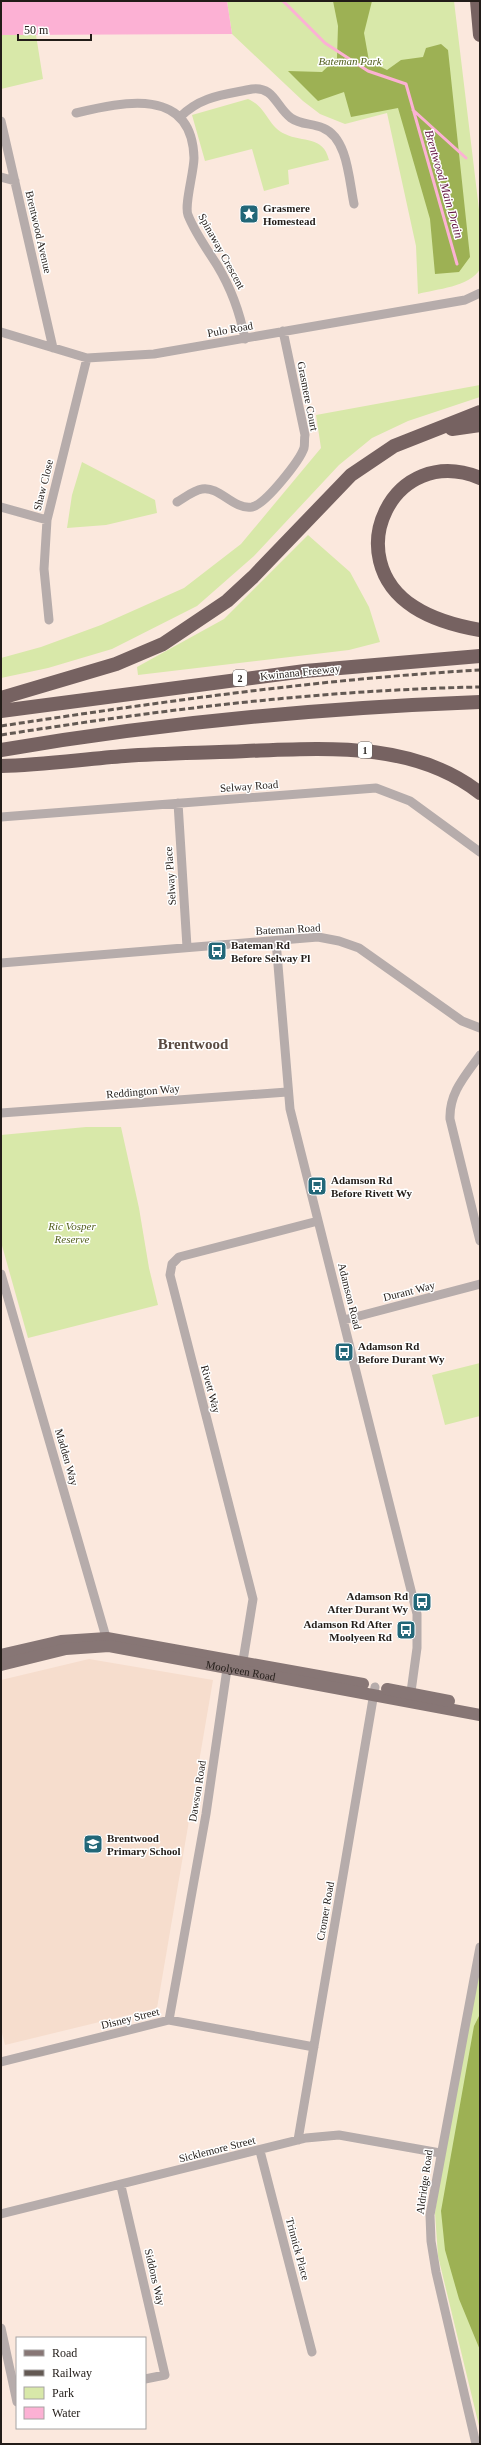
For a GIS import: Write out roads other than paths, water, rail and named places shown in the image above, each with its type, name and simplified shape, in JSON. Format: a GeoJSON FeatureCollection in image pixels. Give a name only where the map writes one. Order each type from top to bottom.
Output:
{"type":"FeatureCollection","features":[{"type":"Feature","properties":{"kind":"highway"},"geometry":{"type":"LineString","coordinates":[[477,1],[480,35]]}},
{"type":"Feature","properties":{"kind":"highway"},"geometry":{"type":"LineString","coordinates":[[1,698],[116,664],[163,644],[227,600],[258,572],[351,475],[394,446],[480,412]]}},
{"type":"Feature","properties":{"kind":"highway"},"geometry":{"type":"LineString","coordinates":[[422,434],[480,425]]}},
{"type":"Feature","properties":{"kind":"highway"},"geometry":{"type":"LineString","coordinates":[[480,478],[465,471],[447,470],[429,473],[413,479],[399,490],[388,505],[380,523],[378,539],[378,555],[385,575],[397,592],[413,607],[431,617],[459,627],[480,630]]}},
{"type":"Feature","properties":{"kind":"highway","name":"Kwinana Freeway"},"geometry":{"type":"LineString","coordinates":[[1,711],[306,671],[480,656]]}},
{"type":"Feature","properties":{"kind":"highway"},"geometry":{"type":"LineString","coordinates":[[1,750],[209,721],[394,705],[480,702]]}},
{"type":"Feature","properties":{"kind":"highway","name":"1"},"geometry":{"type":"LineString","coordinates":[[1,766],[141,755],[326,748],[370,751],[420,762],[449,774],[480,792]]}},
{"type":"Feature","properties":{"kind":"main road","name":"Moolyeen Road"},"geometry":{"type":"LineString","coordinates":[[1,1655],[61,1641],[108,1642],[375,1691],[480,1707]]}},
{"type":"Feature","properties":{"kind":"main road","name":"Moolyeen Road"},"geometry":{"type":"LineString","coordinates":[[1,1665],[66,1649],[108,1642]]}},
{"type":"Feature","properties":{"kind":"main road","name":"Moolyeen Road"},"geometry":{"type":"LineString","coordinates":[[410,1697],[480,1715]]}},
{"type":"Feature","properties":{"kind":"street"},"geometry":{"type":"LineString","coordinates":[[180,118],[191,106],[202,100],[259,88],[267,91],[290,117],[303,124],[322,127],[333,134],[340,146],[354,204]]}},
{"type":"Feature","properties":{"kind":"street","name":"Spinaway Crescent"},"geometry":{"type":"LineString","coordinates":[[76,113],[106,106],[150,103],[168,108],[186,125],[194,158],[187,213],[195,231],[218,266],[234,297],[245,339]]}},
{"type":"Feature","properties":{"kind":"street","name":"Brentwood Avenue"},"geometry":{"type":"LineString","coordinates":[[1,122],[54,348]]}},
{"type":"Feature","properties":{"kind":"street"},"geometry":{"type":"LineString","coordinates":[[1,177],[15,180]]}},
{"type":"Feature","properties":{"kind":"street","name":"Pulo Road"},"geometry":{"type":"LineString","coordinates":[[465,300],[480,293]]}},
{"type":"Feature","properties":{"kind":"street","name":"Pulo Road"},"geometry":{"type":"LineString","coordinates":[[1,332],[87,358],[154,354],[465,300],[480,301]]}},
{"type":"Feature","properties":{"kind":"street","name":"Grasmere Court"},"geometry":{"type":"LineString","coordinates":[[177,502],[201,489],[212,490],[238,505],[253,507],[265,499],[299,458],[304,447],[305,436],[283,331]]}},
{"type":"Feature","properties":{"kind":"street","name":"Shaw Close"},"geometry":{"type":"LineString","coordinates":[[49,620],[44,568],[47,520],[87,358]]}},
{"type":"Feature","properties":{"kind":"street"},"geometry":{"type":"LineString","coordinates":[[1,507],[47,520]]}},
{"type":"Feature","properties":{"kind":"street","name":"Selway Road"},"geometry":{"type":"LineString","coordinates":[[1,817],[376,788],[410,801],[480,852]]}},
{"type":"Feature","properties":{"kind":"street","name":"Selway Place"},"geometry":{"type":"LineString","coordinates":[[178,803],[187,947]]}},
{"type":"Feature","properties":{"kind":"street","name":"Bateman Road"},"geometry":{"type":"LineString","coordinates":[[1,963],[318,937],[339,941],[359,948],[462,1021],[480,1028]]}},
{"type":"Feature","properties":{"kind":"street","name":"Adamson Road"},"geometry":{"type":"LineString","coordinates":[[276,941],[287,1092],[417,1614],[417,1648],[410,1697]]}},
{"type":"Feature","properties":{"kind":"street"},"geometry":{"type":"LineString","coordinates":[[480,1055],[454,1092],[450,1109],[450,1120],[480,1241]]}},
{"type":"Feature","properties":{"kind":"street","name":"Reddington Way"},"geometry":{"type":"LineString","coordinates":[[1,1113],[287,1092]]}},
{"type":"Feature","properties":{"kind":"street","name":"Rivett Way"},"geometry":{"type":"LineString","coordinates":[[242,1666],[253,1600],[170,1275],[172,1264],[179,1257],[318,1221]]}},
{"type":"Feature","properties":{"kind":"street","name":"Madden Way"},"geometry":{"type":"LineString","coordinates":[[1,1274],[108,1642]]}},
{"type":"Feature","properties":{"kind":"street","name":"Durant Way"},"geometry":{"type":"LineString","coordinates":[[344,1320],[480,1284]]}},
{"type":"Feature","properties":{"kind":"street","name":"Dawson Road"},"geometry":{"type":"LineString","coordinates":[[169,2020],[206,1814],[228,1663]]}},
{"type":"Feature","properties":{"kind":"street","name":"Cromer Road"},"geometry":{"type":"LineString","coordinates":[[298,2140],[375,1691]]}},
{"type":"Feature","properties":{"kind":"street","name":"Aldridge Road"},"geometry":{"type":"LineString","coordinates":[[476,2444],[436,2272],[431,2240],[430,2215],[440,2153],[480,1947]]}},
{"type":"Feature","properties":{"kind":"street","name":"Disney Street"},"geometry":{"type":"LineString","coordinates":[[1,2062],[169,2020],[314,2047]]}},
{"type":"Feature","properties":{"kind":"street","name":"Sicklemore Street"},"geometry":{"type":"LineString","coordinates":[[1,2214],[120,2186],[298,2140],[339,2135],[440,2153]]}},
{"type":"Feature","properties":{"kind":"street","name":"Trinnick Place"},"geometry":{"type":"LineString","coordinates":[[260,2151],[312,2352]]}},
{"type":"Feature","properties":{"kind":"street","name":"Siddons Way"},"geometry":{"type":"LineString","coordinates":[[120,2186],[169,2376],[146,2379]]}},
{"type":"Feature","properties":{"kind":"street"},"geometry":{"type":"LineString","coordinates":[[1,2328],[16,2397]]}},
{"type":"Feature","properties":{"kind":"water"},"geometry":{"type":"Polygon","coordinates":[[[1,1],[227,1],[232,34],[1,35],[1,1]]]}},
{"type":"Feature","properties":{"kind":"waterway","name":"Brentwood Main Drain"},"geometry":{"type":"LineString","coordinates":[[283,1],[325,43],[368,71],[406,84],[457,264]]}},
{"type":"Feature","properties":{"kind":"waterway","name":"Brentwood Main Drain"},"geometry":{"type":"LineString","coordinates":[[413,110],[466,158]]}},
{"type":"Feature","properties":{"kind":"railway"},"geometry":{"type":"LineString","coordinates":[[1,726],[240,692],[360,679],[480,670]]}},
{"type":"Feature","properties":{"kind":"railway"},"geometry":{"type":"LineString","coordinates":[[1,735],[120,717],[240,703],[360,692],[480,687]]}},
{"type":"Feature","properties":{"kind":"place","name":"Grasmere Homestead"},"geometry":{"type":"Point","coordinates":[249,214]}},
{"type":"Feature","properties":{"kind":"place","name":"Bateman Rd Before Selway Pl"},"geometry":{"type":"Point","coordinates":[217,951]}},
{"type":"Feature","properties":{"kind":"place","name":"Adamson Rd Before Rivett Wy"},"geometry":{"type":"Point","coordinates":[317,1186]}},
{"type":"Feature","properties":{"kind":"place","name":"Adamson Rd Before Durant Wy"},"geometry":{"type":"Point","coordinates":[344,1352]}},
{"type":"Feature","properties":{"kind":"place","name":"Adamson Rd After Durant Wy"},"geometry":{"type":"Point","coordinates":[422,1602]}},
{"type":"Feature","properties":{"kind":"place","name":"Adamson Rd After Moolyeen Rd"},"geometry":{"type":"Point","coordinates":[406,1630]}},
{"type":"Feature","properties":{"kind":"place","name":"Brentwood Primary School"},"geometry":{"type":"Point","coordinates":[93,1844]}},
{"type":"Feature","properties":{"kind":"district","name":"Brentwood"},"geometry":{"type":"Point","coordinates":[193,1044]}},
{"type":"Feature","properties":{"kind":"park label","name":"Bateman Park"},"geometry":{"type":"Point","coordinates":[350,61]}},
{"type":"Feature","properties":{"kind":"park label","name":"Ric Vosper Reserve"},"geometry":{"type":"Point","coordinates":[72,1232]}}]}
